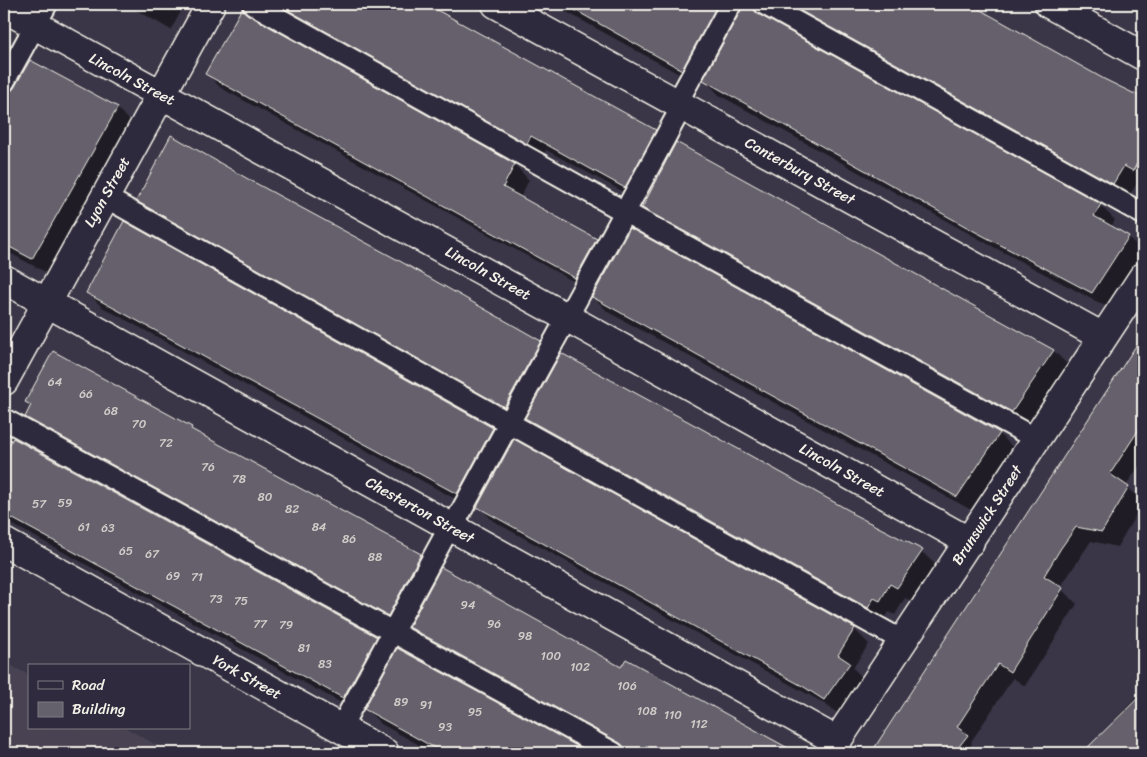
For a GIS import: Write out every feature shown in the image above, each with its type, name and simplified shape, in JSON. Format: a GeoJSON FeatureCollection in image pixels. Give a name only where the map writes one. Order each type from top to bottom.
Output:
{"type":"FeatureCollection","features":[{"type":"Feature","properties":{"kind":"street","name":"Lyon Street"},"geometry":{"type":"LineString","coordinates":[[4,381],[211,4]]}},
{"type":"Feature","properties":{"kind":"street","name":"Canterbury Street"},"geometry":{"type":"LineString","coordinates":[[496,4],[1103,337]]}},
{"type":"Feature","properties":{"kind":"street"},"geometry":{"type":"LineString","coordinates":[[1049,4],[1143,56]]}},
{"type":"Feature","properties":{"kind":"street","name":"Lincoln Street"},"geometry":{"type":"LineString","coordinates":[[4,8],[41,15],[161,94],[970,542]]}},
{"type":"Feature","properties":{"kind":"street","name":"Brunswick Street"},"geometry":{"type":"LineString","coordinates":[[833,747],[1143,277]]}},
{"type":"Feature","properties":{"kind":"street","name":"Chesterton Street"},"geometry":{"type":"LineString","coordinates":[[4,279],[451,527],[833,747]]}},
{"type":"Feature","properties":{"kind":"street","name":"York Street"},"geometry":{"type":"LineString","coordinates":[[4,542],[385,753]]}},
{"type":"Feature","properties":{"kind":"lane"},"geometry":{"type":"LineString","coordinates":[[253,4],[1036,440]]}},
{"type":"Feature","properties":{"kind":"lane"},"geometry":{"type":"LineString","coordinates":[[340,729],[568,318],[625,212],[731,4]]}},
{"type":"Feature","properties":{"kind":"lane"},"geometry":{"type":"LineString","coordinates":[[764,4],[1143,214]]}},
{"type":"Feature","properties":{"kind":"lane"},"geometry":{"type":"LineString","coordinates":[[4,82],[41,15]]}},
{"type":"Feature","properties":{"kind":"lane"},"geometry":{"type":"LineString","coordinates":[[105,196],[903,641]]}},
{"type":"Feature","properties":{"kind":"lane"},"geometry":{"type":"LineString","coordinates":[[4,419],[614,753]]}},
{"type":"Feature","properties":{"kind":"shaded area"},"geometry":{"type":"Polygon","coordinates":[[[4,662],[28,674],[28,730],[130,730],[171,753],[4,753],[4,662]]]}},
{"type":"Feature","properties":{"kind":"building"},"geometry":{"type":"Polygon","coordinates":[[[277,4],[426,4],[656,130],[625,188],[531,136],[527,144],[277,4]]]}},
{"type":"Feature","properties":{"kind":"building"},"geometry":{"type":"Polygon","coordinates":[[[564,4],[718,4],[682,70],[564,4]]]}},
{"type":"Feature","properties":{"kind":"building"},"geometry":{"type":"Polygon","coordinates":[[[743,4],[752,4],[758,14],[1101,204],[1094,216],[1129,236],[1092,293],[972,230],[703,80],[743,4]]]}},
{"type":"Feature","properties":{"kind":"building"},"geometry":{"type":"Polygon","coordinates":[[[788,4],[970,4],[1104,79],[1143,98],[1143,152],[1133,171],[1124,166],[1113,184],[788,4]]]}},
{"type":"Feature","properties":{"kind":"building"},"geometry":{"type":"Polygon","coordinates":[[[242,8],[247,14],[515,164],[503,187],[597,239],[575,278],[205,74],[242,8]]]}},
{"type":"Feature","properties":{"kind":"building"},"geometry":{"type":"Polygon","coordinates":[[[30,60],[118,107],[32,259],[4,244],[4,94],[14,88],[30,60]]]}},
{"type":"Feature","properties":{"kind":"building"},"geometry":{"type":"Polygon","coordinates":[[[171,135],[541,341],[504,407],[136,201],[171,135]]]}},
{"type":"Feature","properties":{"kind":"building"},"geometry":{"type":"Polygon","coordinates":[[[676,142],[1054,350],[1012,412],[642,208],[676,142]]]}},
{"type":"Feature","properties":{"kind":"building"},"geometry":{"type":"Polygon","coordinates":[[[124,221],[493,428],[457,494],[86,293],[124,221]]]}},
{"type":"Feature","properties":{"kind":"building"},"geometry":{"type":"Polygon","coordinates":[[[630,228],[1000,433],[957,497],[592,297],[630,228]]]}},
{"type":"Feature","properties":{"kind":"building"},"geometry":{"type":"Polygon","coordinates":[[[1143,335],[1143,423],[1110,474],[1129,487],[1102,532],[1076,527],[1061,548],[1044,576],[1063,588],[1010,672],[998,664],[957,727],[968,735],[954,753],[871,753],[1143,335]]]}},
{"type":"Feature","properties":{"kind":"building"},"geometry":{"type":"Polygon","coordinates":[[[53,351],[192,427],[191,429],[421,554],[388,616],[25,417],[31,405],[25,402],[53,351]]]}},
{"type":"Feature","properties":{"kind":"building"},"geometry":{"type":"Polygon","coordinates":[[[561,353],[704,430],[851,513],[923,550],[897,588],[890,584],[880,601],[874,598],[868,608],[525,418],[561,353]]]}},
{"type":"Feature","properties":{"kind":"building"},"geometry":{"type":"Polygon","coordinates":[[[13,438],[377,637],[343,698],[4,514],[4,454],[13,438]]]}},
{"type":"Feature","properties":{"kind":"building"},"geometry":{"type":"Polygon","coordinates":[[[514,439],[855,628],[838,655],[850,663],[824,700],[804,687],[477,507],[514,439]]]}},
{"type":"Feature","properties":{"kind":"building"},"geometry":{"type":"Polygon","coordinates":[[[441,567],[621,667],[626,659],[797,753],[626,753],[620,743],[409,627],[441,567]]]}},
{"type":"Feature","properties":{"kind":"building"},"geometry":{"type":"Polygon","coordinates":[[[397,648],[590,753],[444,753],[364,709],[397,648]]]}},
{"type":"Feature","properties":{"kind":"building"},"geometry":{"type":"Polygon","coordinates":[[[1143,693],[1143,753],[1082,753],[1143,693]]]}}]}
